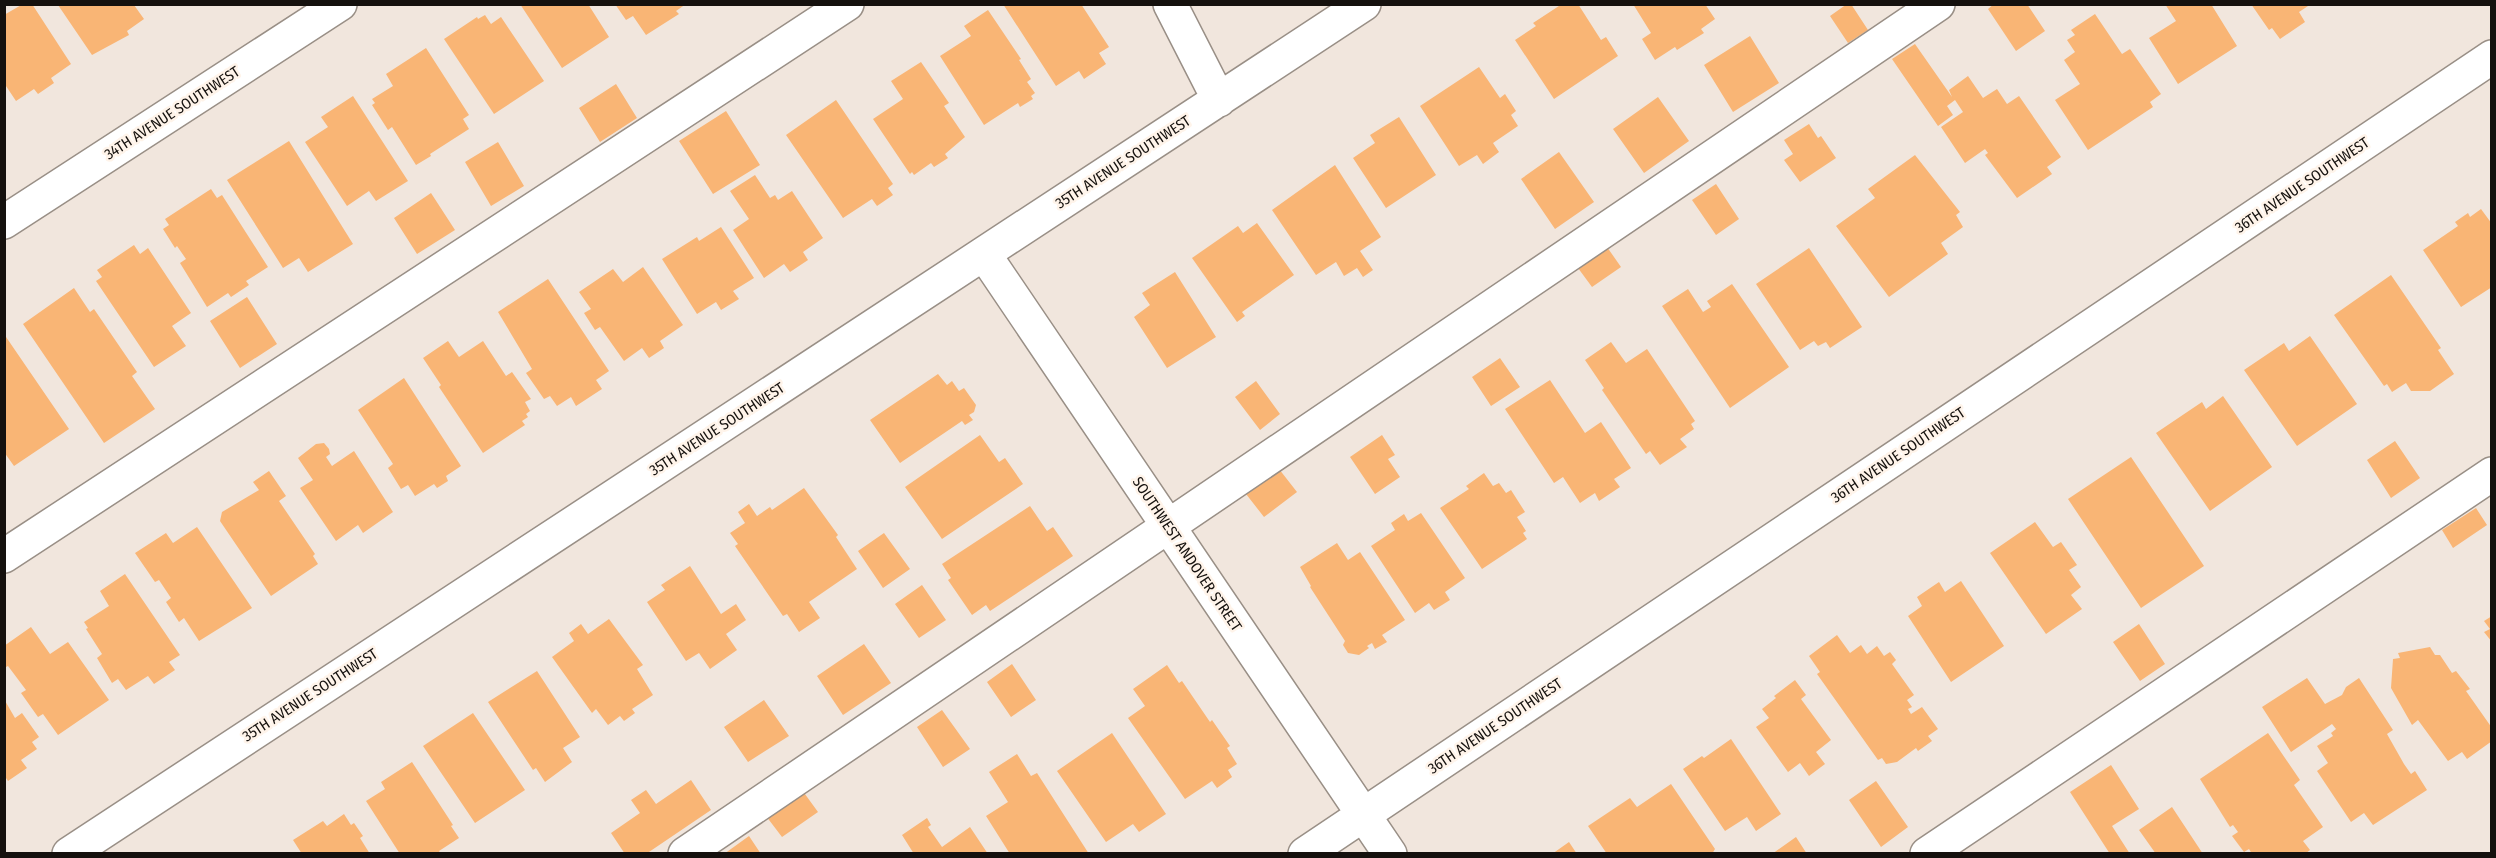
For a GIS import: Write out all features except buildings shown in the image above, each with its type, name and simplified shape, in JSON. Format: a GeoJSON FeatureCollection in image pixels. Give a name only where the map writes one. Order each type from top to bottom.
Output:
{"type":"FeatureCollection","features":[{"type":"Feature","properties":{"kind":"street","name":"34TH AVENUE SOUTHWEST"},"geometry":{"type":"LineString","coordinates":[[4,222],[340,4]]}},
{"type":"Feature","properties":{"kind":"street"},"geometry":{"type":"LineString","coordinates":[[4,556],[847,4]]}},
{"type":"Feature","properties":{"kind":"street"},"geometry":{"type":"LineString","coordinates":[[1170,4],[1219,100]]}},
{"type":"Feature","properties":{"kind":"street","name":"35TH AVENUE SOUTHWEST"},"geometry":{"type":"LineString","coordinates":[[69,854],[1364,4]]}},
{"type":"Feature","properties":{"kind":"street"},"geometry":{"type":"LineString","coordinates":[[685,854],[1938,4]]}},
{"type":"Feature","properties":{"kind":"street","name":"36TH AVENUE SOUTHWEST"},"geometry":{"type":"LineString","coordinates":[[1305,854],[2492,57]]}},
{"type":"Feature","properties":{"kind":"street","name":"SOUTHWEST ANDOVER STREET"},"geometry":{"type":"LineString","coordinates":[[984,254],[1390,854]]}},
{"type":"Feature","properties":{"kind":"street"},"geometry":{"type":"LineString","coordinates":[[1927,854],[2492,474]]}}]}
